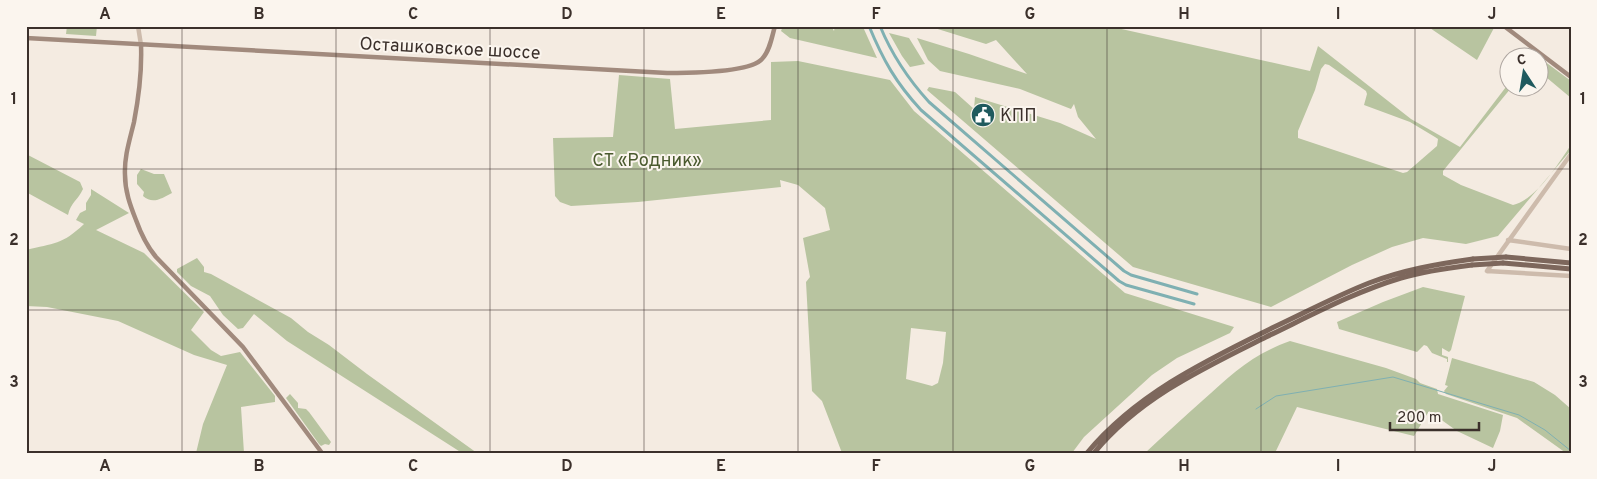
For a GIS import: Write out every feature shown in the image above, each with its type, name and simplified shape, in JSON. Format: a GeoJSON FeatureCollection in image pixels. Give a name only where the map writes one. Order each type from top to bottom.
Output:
{"type":"FeatureCollection","features":[{"type":"Feature","properties":{"kind":"main road","name":"Осташковское шоссе"},"geometry":{"type":"LineString","coordinates":[[26,38],[667,73],[727,70],[750,66],[762,60],[776,26]]}},
{"type":"Feature","properties":{"kind":"main road"},"geometry":{"type":"LineString","coordinates":[[1504,26],[1571,77]]}},
{"type":"Feature","properties":{"kind":"main road"},"geometry":{"type":"LineString","coordinates":[[141,45],[142,74],[140,92],[125,168],[126,187],[146,246],[243,347],[322,453]]}},
{"type":"Feature","properties":{"kind":"main road"},"geometry":{"type":"LineString","coordinates":[[1094,453],[1130,418],[1156,397],[1194,373],[1371,288],[1434,270],[1506,257],[1571,263]]}},
{"type":"Feature","properties":{"kind":"main road"},"geometry":{"type":"LineString","coordinates":[[1087,453],[1124,415],[1191,368],[1368,283],[1434,264],[1503,263],[1571,269]]}},
{"type":"Feature","properties":{"kind":"street"},"geometry":{"type":"LineString","coordinates":[[138,26],[141,45]]}},
{"type":"Feature","properties":{"kind":"street"},"geometry":{"type":"LineString","coordinates":[[1571,154],[1487,271],[1571,276]]}},
{"type":"Feature","properties":{"kind":"street"},"geometry":{"type":"LineString","coordinates":[[1508,240],[1571,249]]}},
{"type":"Feature","properties":{"kind":"green space"},"geometry":{"type":"Polygon","coordinates":[[[67,26],[97,26],[96,36],[66,34],[67,26]]]}},
{"type":"Feature","properties":{"kind":"green space"},"geometry":{"type":"Polygon","coordinates":[[[783,26],[831,26],[834,31],[835,26],[848,29],[863,27],[877,58],[790,38],[781,31],[783,26]]]}},
{"type":"Feature","properties":{"kind":"green space"},"geometry":{"type":"Polygon","coordinates":[[[928,26],[1108,26],[1310,71],[1318,46],[1411,119],[1460,147],[1500,95],[1500,98],[1503,98],[1443,171],[1443,175],[1461,185],[1513,205],[1522,202],[1538,189],[1498,236],[1466,244],[1423,238],[1392,247],[1352,265],[1271,307],[1133,267],[927,90],[929,87],[955,92],[974,109],[975,97],[1060,123],[1096,139],[1078,117],[1074,104],[1071,109],[1020,89],[940,71],[928,60],[917,38],[1027,74],[996,40],[986,44],[928,26]],[[1325,64],[1321,69],[1315,90],[1298,131],[1298,138],[1403,173],[1407,172],[1437,146],[1438,139],[1410,122],[1364,105],[1366,91],[1325,64]]]}},
{"type":"Feature","properties":{"kind":"green space"},"geometry":{"type":"Polygon","coordinates":[[[1427,26],[1495,26],[1477,60],[1427,26]]]}},
{"type":"Feature","properties":{"kind":"green space"},"geometry":{"type":"Polygon","coordinates":[[[889,33],[909,38],[925,64],[910,67],[889,33]]]}},
{"type":"Feature","properties":{"kind":"green space","name":"СТ «Родник»"},"geometry":{"type":"Polygon","coordinates":[[[798,61],[890,80],[914,111],[1125,293],[1234,327],[1230,333],[1177,358],[1152,375],[1084,437],[1072,453],[842,453],[822,401],[812,391],[806,282],[810,277],[803,238],[830,230],[825,208],[798,185],[780,180],[781,187],[638,202],[571,206],[560,202],[555,196],[553,138],[613,137],[619,75],[670,79],[675,129],[771,120],[771,62],[798,61]],[[911,328],[906,379],[932,386],[938,383],[943,363],[946,332],[911,328]]]}},
{"type":"Feature","properties":{"kind":"green space"},"geometry":{"type":"Polygon","coordinates":[[[1550,65],[1571,81],[1571,98],[1550,80],[1550,65]]]}},
{"type":"Feature","properties":{"kind":"green space"},"geometry":{"type":"Polygon","coordinates":[[[1571,145],[1571,150],[1551,174],[1571,145]]]}},
{"type":"Feature","properties":{"kind":"green space"},"geometry":{"type":"Polygon","coordinates":[[[26,154],[80,182],[83,189],[68,215],[26,192],[26,154]]]}},
{"type":"Feature","properties":{"kind":"green space"},"geometry":{"type":"Polygon","coordinates":[[[141,169],[154,174],[164,174],[172,193],[161,199],[154,200],[143,196],[144,192],[137,184],[137,175],[141,169]]]}},
{"type":"Feature","properties":{"kind":"green space"},"geometry":{"type":"Polygon","coordinates":[[[91,189],[129,213],[96,230],[144,253],[204,312],[191,330],[211,350],[221,356],[240,352],[275,396],[275,402],[241,407],[244,453],[196,453],[203,424],[227,365],[194,355],[118,321],[47,307],[26,306],[26,250],[63,240],[84,224],[76,220],[80,213],[86,210],[86,203],[91,195],[91,189]]]}},
{"type":"Feature","properties":{"kind":"green space"},"geometry":{"type":"Polygon","coordinates":[[[197,258],[204,267],[204,272],[211,274],[291,318],[477,453],[462,453],[287,341],[254,314],[243,328],[238,329],[223,315],[210,296],[191,286],[177,272],[177,269],[197,258]]]}},
{"type":"Feature","properties":{"kind":"green space"},"geometry":{"type":"Polygon","coordinates":[[[1423,287],[1465,296],[1451,350],[1449,352],[1442,348],[1442,355],[1448,357],[1448,362],[1447,359],[1432,353],[1424,345],[1417,352],[1339,329],[1337,322],[1423,287]]]}},
{"type":"Feature","properties":{"kind":"green space"},"geometry":{"type":"Polygon","coordinates":[[[1290,341],[1386,368],[1437,389],[1438,394],[1503,415],[1500,431],[1493,448],[1457,431],[1429,411],[1414,436],[1297,407],[1275,453],[1145,453],[1243,366],[1264,352],[1290,341]]]}},
{"type":"Feature","properties":{"kind":"green space"},"geometry":{"type":"Polygon","coordinates":[[[1452,358],[1534,382],[1555,395],[1571,409],[1571,453],[1566,453],[1517,418],[1446,394],[1444,391],[1448,386],[1445,385],[1452,358]]]}},
{"type":"Feature","properties":{"kind":"green space"},"geometry":{"type":"Polygon","coordinates":[[[290,394],[298,403],[298,408],[306,409],[309,412],[331,442],[329,445],[321,446],[319,444],[286,398],[290,394]]]}},
{"type":"Feature","properties":{"kind":"waterway"},"geometry":{"type":"LineString","coordinates":[[869,26],[891,71],[921,110],[1119,281],[1126,285],[1194,304]]}},
{"type":"Feature","properties":{"kind":"waterway"},"geometry":{"type":"LineString","coordinates":[[880,26],[901,66],[929,102],[1124,271],[1131,275],[1197,294]]}},
{"type":"Feature","properties":{"kind":"waterway"},"geometry":{"type":"LineString","coordinates":[[1256,409],[1276,396],[1393,377],[1519,415],[1545,430],[1571,451]]}},
{"type":"Feature","properties":{"kind":"place","name":"КПП"},"geometry":{"type":"Point","coordinates":[983,115]}}]}
